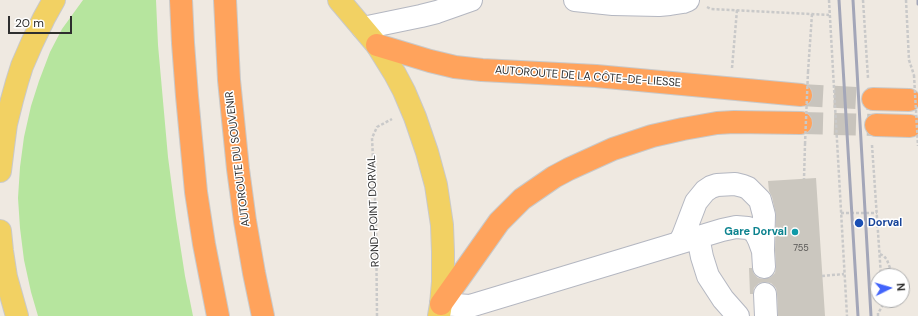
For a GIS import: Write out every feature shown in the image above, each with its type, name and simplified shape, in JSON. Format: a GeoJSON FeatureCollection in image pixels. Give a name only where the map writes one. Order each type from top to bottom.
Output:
{"type":"FeatureCollection","features":[{"type":"Feature","properties":{"kind":"highway"},"geometry":{"type":"LineString","coordinates":[[181,0],[185,81],[196,192],[204,244],[218,316]]}},
{"type":"Feature","properties":{"kind":"highway","name":"AUTOROUTE DU SOUVENIR"},"geometry":{"type":"LineString","coordinates":[[225,0],[229,80],[238,169],[254,273],[263,316]]}},
{"type":"Feature","properties":{"kind":"highway","name":"AUTOROUTE DE LA CÔTE-DE-LIESSE"},"geometry":{"type":"LineString","coordinates":[[377,45],[455,67],[482,70],[596,76],[801,95]]}},
{"type":"Feature","properties":{"kind":"highway"},"geometry":{"type":"LineString","coordinates":[[873,99],[909,100]]}},
{"type":"Feature","properties":{"kind":"highway"},"geometry":{"type":"LineString","coordinates":[[440,310],[499,222],[522,199],[554,177],[613,149],[652,136],[682,129],[734,122],[801,123]]}},
{"type":"Feature","properties":{"kind":"highway"},"geometry":{"type":"LineString","coordinates":[[876,125],[914,136]]}},
{"type":"Feature","properties":{"kind":"main road"},"geometry":{"type":"LineString","coordinates":[[0,171],[1,149],[12,100],[22,66],[54,0]]}},
{"type":"Feature","properties":{"kind":"main road"},"geometry":{"type":"LineString","coordinates":[[339,0],[377,45],[395,74],[404,91],[428,152],[435,180],[442,226],[443,269],[440,310]]}},
{"type":"Feature","properties":{"kind":"main road"},"geometry":{"type":"LineString","coordinates":[[0,231],[6,277],[17,316]]}},
{"type":"Feature","properties":{"kind":"lane"},"geometry":{"type":"LineString","coordinates":[[363,28],[437,12],[471,0]]}},
{"type":"Feature","properties":{"kind":"lane"},"geometry":{"type":"LineString","coordinates":[[575,0],[613,4],[659,5],[697,3]]}},
{"type":"Feature","properties":{"kind":"lane"},"geometry":{"type":"LineString","coordinates":[[440,310],[470,306],[689,240],[722,230],[748,228],[755,232],[759,240],[763,259],[764,214],[760,200],[748,188],[735,184],[717,185],[705,191],[696,202],[683,236],[689,240],[702,258],[708,276],[723,299],[738,316]]}},
{"type":"Feature","properties":{"kind":"lane"},"geometry":{"type":"LineString","coordinates":[[765,294],[766,316]]}},
{"type":"Feature","properties":{"kind":"path"},"geometry":{"type":"LineString","coordinates":[[829,0],[847,316]]}},
{"type":"Feature","properties":{"kind":"path"},"geometry":{"type":"LineString","coordinates":[[906,0],[909,60],[914,76],[914,136]]}},
{"type":"Feature","properties":{"kind":"path"},"geometry":{"type":"LineString","coordinates":[[697,3],[711,9],[830,15]]}},
{"type":"Feature","properties":{"kind":"path"},"geometry":{"type":"LineString","coordinates":[[732,71],[737,10]]}},
{"type":"Feature","properties":{"kind":"path"},"geometry":{"type":"LineString","coordinates":[[804,179],[812,14]]}},
{"type":"Feature","properties":{"kind":"path","name":"ROND-POINT DORVAL"},"geometry":{"type":"LineString","coordinates":[[377,316],[376,220],[372,138],[377,127],[394,118]]}},
{"type":"Feature","properties":{"kind":"path"},"geometry":{"type":"LineString","coordinates":[[841,213],[877,213]]}},
{"type":"Feature","properties":{"kind":"path"},"geometry":{"type":"LineString","coordinates":[[880,254],[887,260],[890,268]]}},
{"type":"Feature","properties":{"kind":"path"},"geometry":{"type":"LineString","coordinates":[[822,276],[844,274]]}},
{"type":"Feature","properties":{"kind":"green space"},"geometry":{"type":"Polygon","coordinates":[[[83,0],[156,0],[158,45],[168,157],[185,276],[193,316],[38,316],[24,260],[20,228],[18,198],[24,137],[31,106],[50,52],[62,29],[83,0]]]}},
{"type":"Feature","properties":{"kind":"building","name":"Gare Dorval"},"geometry":{"type":"Polygon","coordinates":[[[816,178],[825,316],[778,316],[776,288],[771,283],[759,283],[754,288],[753,294],[750,294],[749,268],[752,268],[754,274],[758,278],[764,279],[771,277],[775,273],[776,267],[776,215],[769,191],[768,181],[816,178]]]}},
{"type":"Feature","properties":{"kind":"tunnel"},"geometry":{"type":"LineString","coordinates":[[801,95],[873,99]]}},
{"type":"Feature","properties":{"kind":"tunnel"},"geometry":{"type":"LineString","coordinates":[[801,123],[876,125]]}},
{"type":"Feature","properties":{"kind":"railway"},"geometry":{"type":"LineString","coordinates":[[839,0],[858,316]]}},
{"type":"Feature","properties":{"kind":"railway"},"geometry":{"type":"LineString","coordinates":[[853,0],[871,316]]}},
{"type":"Feature","properties":{"kind":"place","name":"Dorval"},"geometry":{"type":"Point","coordinates":[859,223]}},
{"type":"Feature","properties":{"kind":"place","name":"Gare Dorval"},"geometry":{"type":"Point","coordinates":[795,232]}}]}
